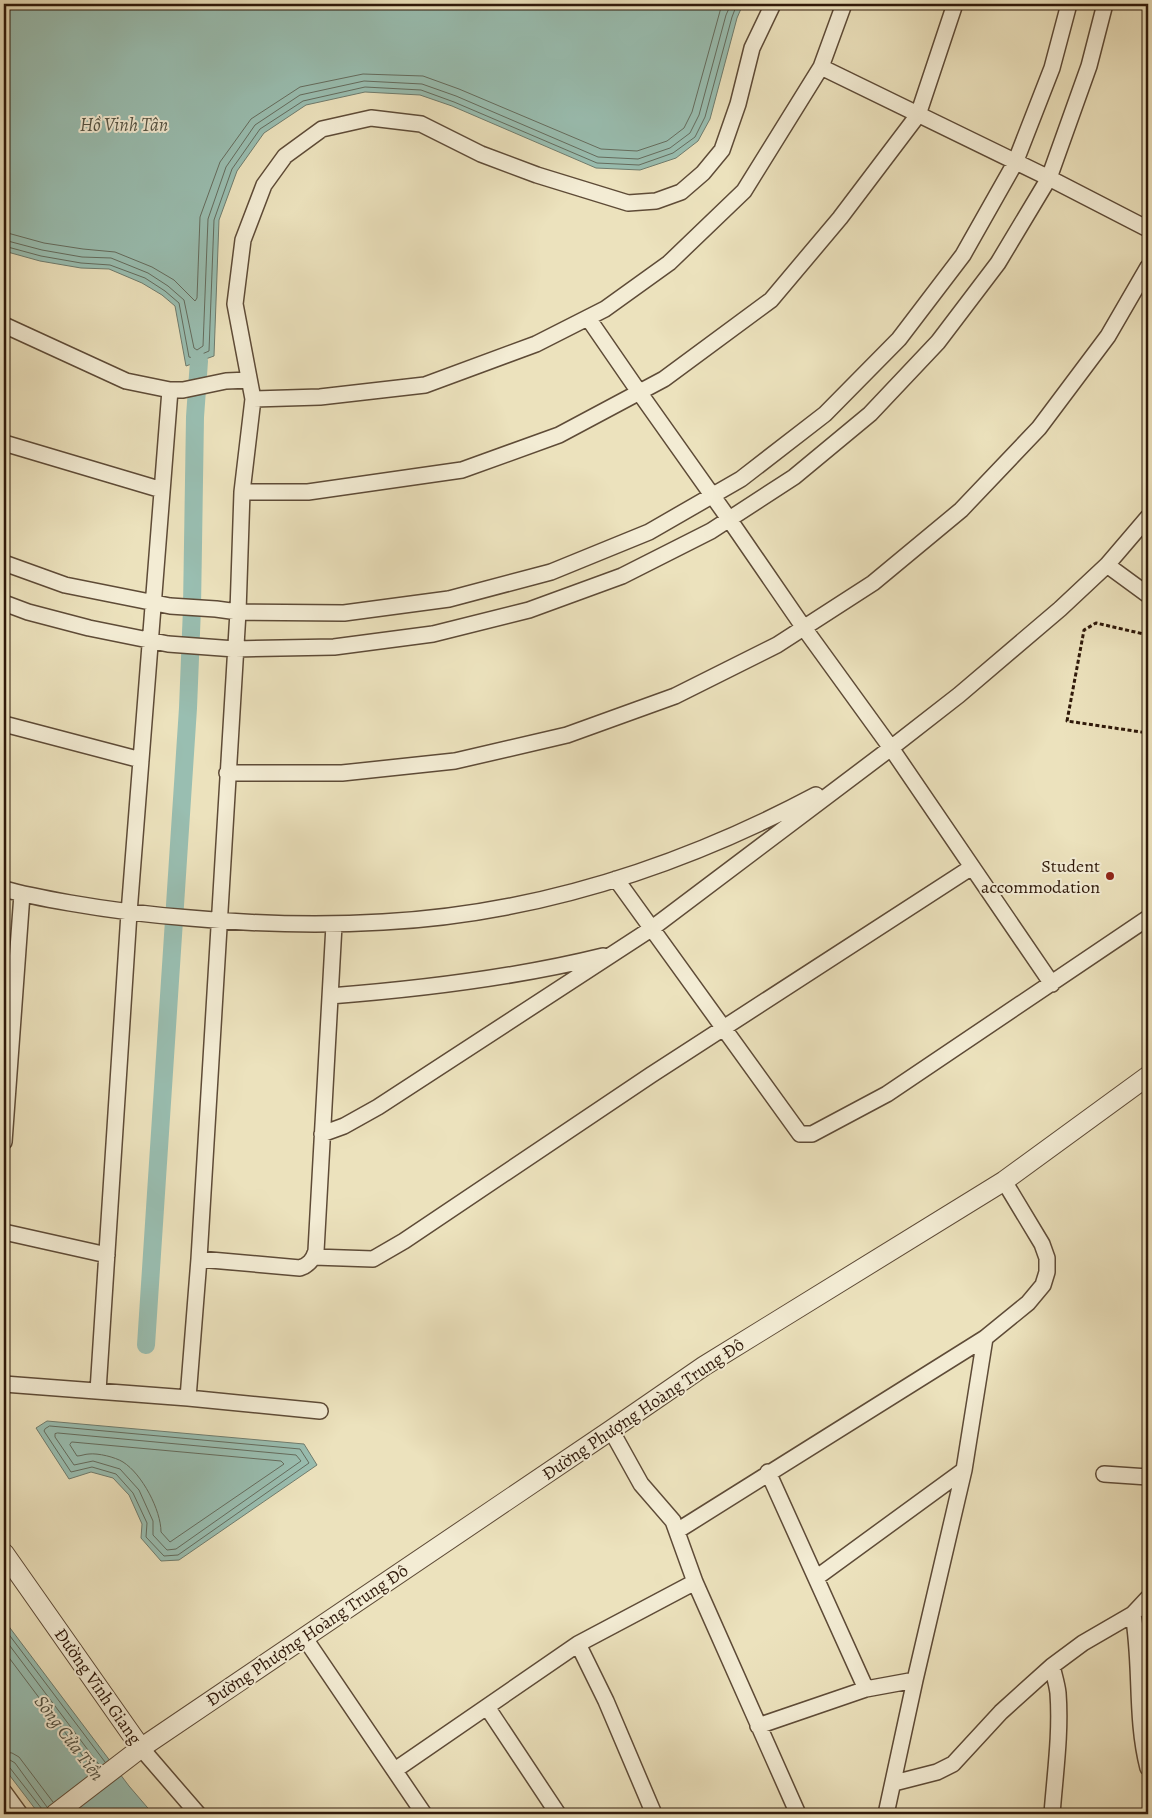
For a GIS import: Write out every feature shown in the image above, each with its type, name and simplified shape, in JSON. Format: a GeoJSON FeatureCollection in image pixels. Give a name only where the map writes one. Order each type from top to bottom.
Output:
{"type":"FeatureCollection","features":[{"type":"Feature","properties":{"kind":"street"},"geometry":{"type":"LineString","coordinates":[[188,1398],[238,612],[242,492],[253,399],[235,304],[243,240],[264,185],[285,156],[322,129],[371,118],[421,124],[481,154],[537,175],[628,204],[656,201],[681,192],[703,173],[722,150],[738,104],[752,48],[773,4]]}},
{"type":"Feature","properties":{"kind":"street"},"geometry":{"type":"LineString","coordinates":[[253,399],[320,397],[425,385],[536,344],[606,309],[670,263],[744,191],[821,67],[844,4]]}},
{"type":"Feature","properties":{"kind":"street"},"geometry":{"type":"LineString","coordinates":[[242,492],[308,492],[462,470],[559,435],[664,379],[770,300],[840,218],[918,115],[955,4]]}},
{"type":"Feature","properties":{"kind":"street"},"geometry":{"type":"LineString","coordinates":[[4,563],[65,585],[170,606],[238,612],[344,613],[449,599],[552,572],[649,532],[741,479],[825,414],[899,339],[963,255],[1014,163],[1052,68],[1068,4]]}},
{"type":"Feature","properties":{"kind":"street"},"geometry":{"type":"LineString","coordinates":[[4,603],[28,612],[89,628],[168,644],[235,649],[334,647],[433,634],[530,610],[622,576],[711,531],[794,477],[870,414],[938,342],[998,263],[1049,178],[1089,66],[1106,4]]}},
{"type":"Feature","properties":{"kind":"street"},"geometry":{"type":"LineString","coordinates":[[821,67],[1014,163],[1049,178],[1148,229]]}},
{"type":"Feature","properties":{"kind":"street"},"geometry":{"type":"LineString","coordinates":[[227,772],[342,773],[455,761],[567,735],[675,696],[777,646],[873,583],[961,510],[1039,428],[1108,336],[1148,267]]}},
{"type":"Feature","properties":{"kind":"street"},"geometry":{"type":"LineString","coordinates":[[588,318],[730,519],[804,628],[891,748],[1052,984]]}},
{"type":"Feature","properties":{"kind":"street"},"geometry":{"type":"LineString","coordinates":[[4,325],[126,381],[176,390],[226,381],[249,380]]}},
{"type":"Feature","properties":{"kind":"street"},"geometry":{"type":"LineString","coordinates":[[98,1391],[129,913],[153,602],[162,490],[176,390]]}},
{"type":"Feature","properties":{"kind":"street"},"geometry":{"type":"LineString","coordinates":[[4,443],[162,490]]}},
{"type":"Feature","properties":{"kind":"street"},"geometry":{"type":"LineString","coordinates":[[322,1134],[344,1126],[378,1107],[651,929],[960,695],[1060,610],[1106,566],[1148,517]]}},
{"type":"Feature","properties":{"kind":"street"},"geometry":{"type":"LineString","coordinates":[[1106,566],[1148,595]]}},
{"type":"Feature","properties":{"kind":"street"},"geometry":{"type":"LineString","coordinates":[[4,724],[141,760]]}},
{"type":"Feature","properties":{"kind":"street"},"geometry":{"type":"LineString","coordinates":[[4,889],[22,894],[129,913],[218,921],[334,925],[385,922],[487,910],[538,900],[616,879],[677,859],[733,836],[817,795],[869,764]]}},
{"type":"Feature","properties":{"kind":"street"},"geometry":{"type":"LineString","coordinates":[[314,1257],[373,1259],[404,1241],[651,1075],[724,1030],[972,867]]}},
{"type":"Feature","properties":{"kind":"street"},"geometry":{"type":"LineString","coordinates":[[616,879],[800,1134],[812,1134],[887,1094],[1148,918]]}},
{"type":"Feature","properties":{"kind":"street"},"geometry":{"type":"LineString","coordinates":[[4,1142],[22,894]]}},
{"type":"Feature","properties":{"kind":"street"},"geometry":{"type":"LineString","coordinates":[[198,1259],[300,1268],[314,1257],[316,1251],[334,925]]}},
{"type":"Feature","properties":{"kind":"street"},"geometry":{"type":"LineString","coordinates":[[330,996],[372,993],[494,978],[552,968],[613,954]]}},
{"type":"Feature","properties":{"kind":"street","name":"Đường Phượng Hoàng Trung Đô"},"geometry":{"type":"LineString","coordinates":[[55,1814],[141,1748],[704,1366],[1004,1181],[1148,1076]]}},
{"type":"Feature","properties":{"kind":"street"},"geometry":{"type":"LineString","coordinates":[[678,1531],[768,1472],[985,1338],[1028,1303],[1043,1285],[1047,1272],[1047,1258],[1042,1244],[1004,1181]]}},
{"type":"Feature","properties":{"kind":"street"},"geometry":{"type":"LineString","coordinates":[[4,1232],[107,1255]]}},
{"type":"Feature","properties":{"kind":"street"},"geometry":{"type":"LineString","coordinates":[[886,1814],[964,1470],[985,1338]]}},
{"type":"Feature","properties":{"kind":"street"},"geometry":{"type":"LineString","coordinates":[[4,1384],[188,1398],[320,1411]]}},
{"type":"Feature","properties":{"kind":"street"},"geometry":{"type":"LineString","coordinates":[[611,1430],[641,1484],[647,1493],[668,1514],[678,1531],[695,1582],[798,1814]]}},
{"type":"Feature","properties":{"kind":"street"},"geometry":{"type":"LineString","coordinates":[[816,1578],[964,1470]]}},
{"type":"Feature","properties":{"kind":"street"},"geometry":{"type":"LineString","coordinates":[[768,1472],[866,1688]]}},
{"type":"Feature","properties":{"kind":"street"},"geometry":{"type":"LineString","coordinates":[[1104,1474],[1148,1477]]}},
{"type":"Feature","properties":{"kind":"street","name":"Đường Vĩnh Giang"},"geometry":{"type":"LineString","coordinates":[[4,1553],[141,1748],[198,1814]]}},
{"type":"Feature","properties":{"kind":"street"},"geometry":{"type":"LineString","coordinates":[[395,1770],[578,1644],[695,1582]]}},
{"type":"Feature","properties":{"kind":"street"},"geometry":{"type":"LineString","coordinates":[[894,1783],[937,1772],[953,1764],[1001,1712],[1052,1666],[1083,1643],[1133,1614],[1148,1598]]}},
{"type":"Feature","properties":{"kind":"street"},"geometry":{"type":"LineString","coordinates":[[1133,1614],[1139,1701],[1148,1768]]}},
{"type":"Feature","properties":{"kind":"street"},"geometry":{"type":"LineString","coordinates":[[304,1637],[424,1814]]}},
{"type":"Feature","properties":{"kind":"street"},"geometry":{"type":"LineString","coordinates":[[578,1644],[606,1701],[654,1814]]}},
{"type":"Feature","properties":{"kind":"street"},"geometry":{"type":"LineString","coordinates":[[1052,1666],[1058,1691],[1058,1749],[1052,1814]]}},
{"type":"Feature","properties":{"kind":"street"},"geometry":{"type":"LineString","coordinates":[[758,1726],[866,1688],[915,1680]]}},
{"type":"Feature","properties":{"kind":"street"},"geometry":{"type":"LineString","coordinates":[[487,1707],[558,1814]]}},
{"type":"Feature","properties":{"kind":"street"},"geometry":{"type":"LineString","coordinates":[[4,1792],[20,1814]]}},
{"type":"Feature","properties":{"kind":"path"},"geometry":{"type":"LineString","coordinates":[[1148,635],[1096,623],[1084,630],[1067,721],[1148,732]]}},
{"type":"Feature","properties":{"kind":"water","name":"Hồ Vinh Tân"},"geometry":{"type":"Polygon","coordinates":[[[4,4],[743,4],[737,18],[710,119],[698,141],[676,158],[640,170],[596,168],[452,106],[420,95],[365,92],[306,105],[264,133],[237,171],[219,220],[214,356],[186,366],[175,306],[162,295],[142,283],[109,269],[81,268],[40,261],[4,251],[4,4]]]}},
{"type":"Feature","properties":{"kind":"water"},"geometry":{"type":"Polygon","coordinates":[[[47,1421],[304,1444],[317,1465],[179,1560],[161,1561],[141,1538],[142,1524],[129,1495],[113,1478],[91,1472],[69,1479],[36,1428],[47,1421]]]}},
{"type":"Feature","properties":{"kind":"water","name":"Sông Cửa Tiền"},"geometry":{"type":"Polygon","coordinates":[[[4,1620],[129,1786],[153,1814],[39,1814],[4,1768],[4,1620]]]}},
{"type":"Feature","properties":{"kind":"waterway"},"geometry":{"type":"LineString","coordinates":[[146,1345],[188,708],[192,608],[195,417],[199,361]]}},
{"type":"Feature","properties":{"kind":"place","name":"Student accommodation"},"geometry":{"type":"Point","coordinates":[1110,876]}}]}
